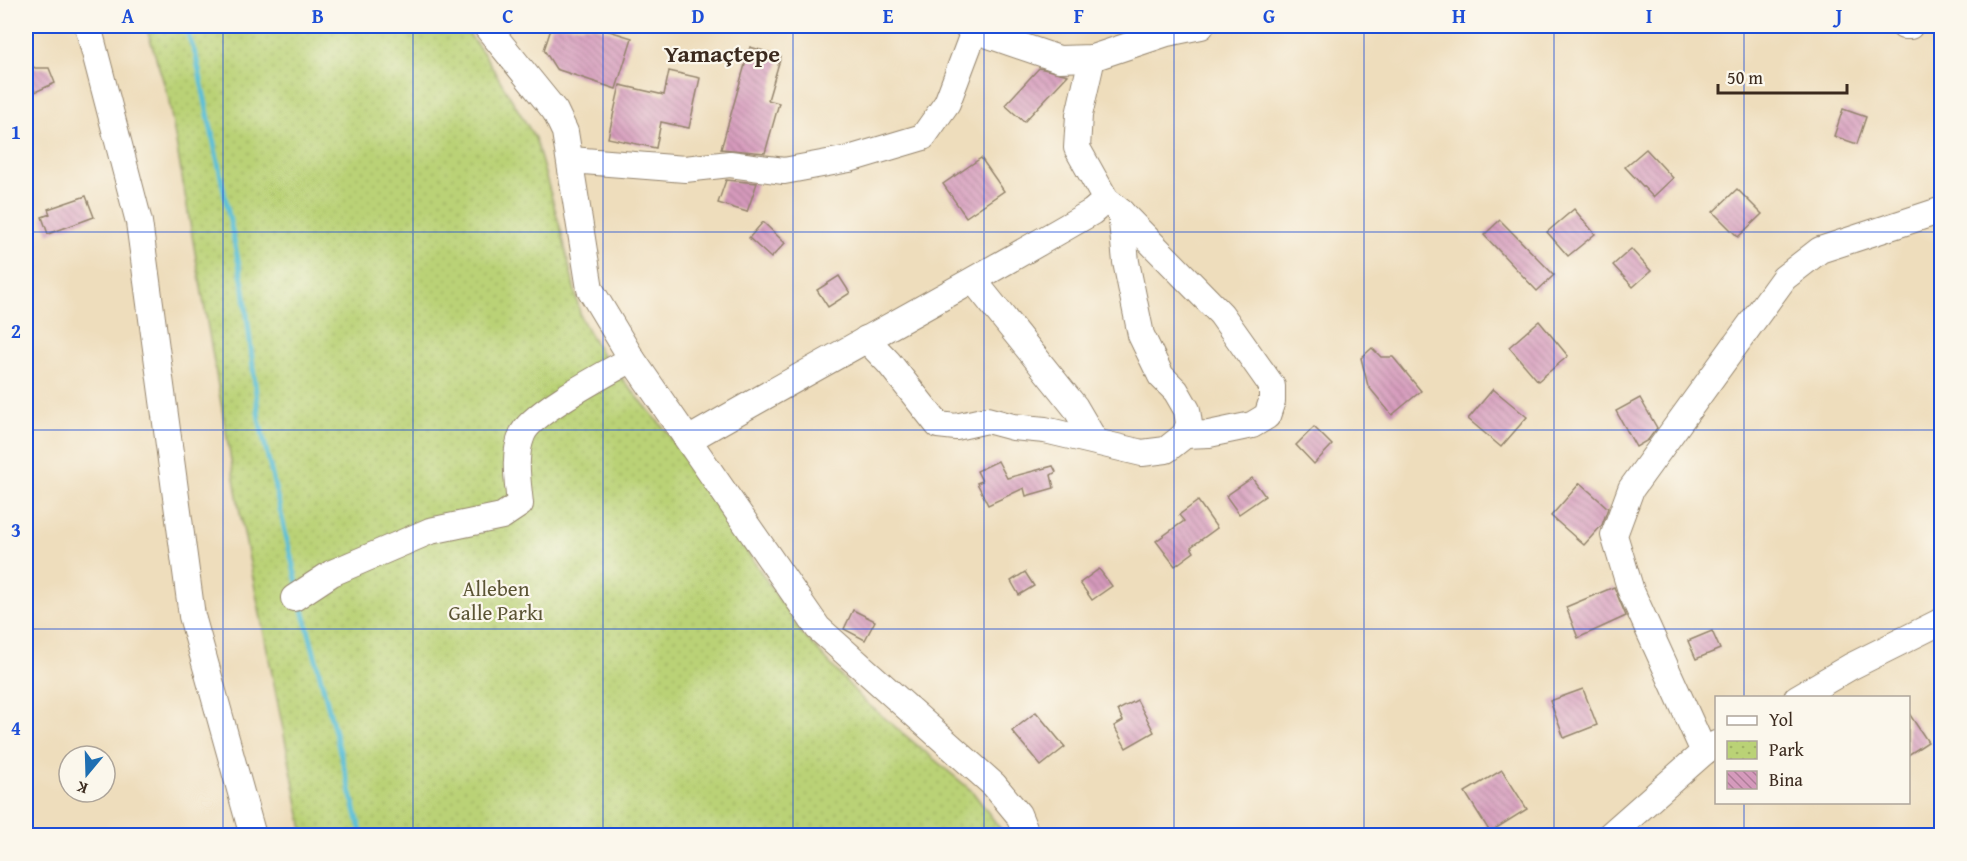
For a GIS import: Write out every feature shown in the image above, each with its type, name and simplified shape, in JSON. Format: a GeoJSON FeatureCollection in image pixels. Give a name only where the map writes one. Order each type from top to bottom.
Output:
{"type":"FeatureCollection","features":[{"type":"Feature","properties":{"kind":"street"},"geometry":{"type":"LineString","coordinates":[[88,26],[139,222],[192,616],[254,836]]}},
{"type":"Feature","properties":{"kind":"street"},"geometry":{"type":"LineString","coordinates":[[486,26],[555,111],[565,132],[590,289],[632,359],[690,439],[818,628],[994,785],[1018,814],[1027,836]]}},
{"type":"Feature","properties":{"kind":"street"},"geometry":{"type":"LineString","coordinates":[[571,160],[685,169],[730,164],[784,171],[849,159],[923,137],[947,103],[972,27],[1059,59],[1092,57],[1167,33],[1201,26]]}},
{"type":"Feature","properties":{"kind":"street"},"geometry":{"type":"LineString","coordinates":[[1904,26],[1910,26]]}},
{"type":"Feature","properties":{"kind":"street"},"geometry":{"type":"LineString","coordinates":[[1092,57],[1078,115],[1077,148],[1114,206],[1221,314],[1272,386],[1272,401],[1267,416],[1252,424],[1209,434],[1185,435]]}},
{"type":"Feature","properties":{"kind":"street"},"geometry":{"type":"LineString","coordinates":[[690,439],[866,339],[974,281],[1092,212],[1114,206]]}},
{"type":"Feature","properties":{"kind":"street"},"geometry":{"type":"LineString","coordinates":[[866,339],[890,363],[938,425],[956,427],[987,420],[1095,441],[1142,453],[1166,450],[1185,435],[1189,424],[1187,410],[1176,391],[1161,376],[1141,335],[1114,206]]}},
{"type":"Feature","properties":{"kind":"street"},"geometry":{"type":"LineString","coordinates":[[1625,830],[1710,748],[1632,591],[1614,535],[1631,489],[1784,278],[1820,250],[1941,210]]}},
{"type":"Feature","properties":{"kind":"street"},"geometry":{"type":"LineString","coordinates":[[974,281],[1075,407],[1095,441]]}},
{"type":"Feature","properties":{"kind":"street"},"geometry":{"type":"LineString","coordinates":[[304,591],[332,573],[430,531],[502,516],[520,504],[516,465],[522,433],[556,403],[632,359]]}},
{"type":"Feature","properties":{"kind":"street"},"geometry":{"type":"LineString","coordinates":[[1800,696],[1850,666],[1941,621]]}},
{"type":"Feature","properties":{"kind":"green space","name":"Alleben Galle Parkı"},"geometry":{"type":"Polygon","coordinates":[[[146,26],[463,26],[484,54],[535,138],[562,234],[581,318],[602,355],[668,433],[801,632],[863,700],[972,791],[1005,835],[304,835],[240,513],[168,96],[146,26]]]}},
{"type":"Feature","properties":{"kind":"building"},"geometry":{"type":"Polygon","coordinates":[[[552,26],[593,26],[632,38],[616,89],[556,69],[544,50],[552,26]]]}},
{"type":"Feature","properties":{"kind":"building"},"geometry":{"type":"Polygon","coordinates":[[[750,47],[781,56],[768,100],[779,103],[765,153],[721,149],[750,47]]]}},
{"type":"Feature","properties":{"kind":"building"},"geometry":{"type":"Polygon","coordinates":[[[26,61],[35,68],[49,68],[55,83],[35,92],[32,84],[26,87],[26,61]]]}},
{"type":"Feature","properties":{"kind":"building"},"geometry":{"type":"Polygon","coordinates":[[[1039,68],[1068,75],[1024,122],[1005,105],[1039,68]]]}},
{"type":"Feature","properties":{"kind":"building"},"geometry":{"type":"Polygon","coordinates":[[[669,71],[700,78],[689,128],[661,122],[656,148],[608,138],[620,85],[664,95],[669,71]]]}},
{"type":"Feature","properties":{"kind":"building"},"geometry":{"type":"Polygon","coordinates":[[[1843,109],[1866,117],[1857,144],[1834,136],[1843,109]]]}},
{"type":"Feature","properties":{"kind":"building"},"geometry":{"type":"Polygon","coordinates":[[[1646,149],[1673,178],[1653,197],[1625,167],[1646,149]]]}},
{"type":"Feature","properties":{"kind":"building"},"geometry":{"type":"Polygon","coordinates":[[[981,158],[1004,191],[966,217],[943,184],[981,158]]]}},
{"type":"Feature","properties":{"kind":"building"},"geometry":{"type":"Polygon","coordinates":[[[726,180],[757,183],[747,212],[718,203],[726,180]]]}},
{"type":"Feature","properties":{"kind":"building"},"geometry":{"type":"Polygon","coordinates":[[[1737,189],[1762,214],[1738,237],[1713,212],[1737,189]]]}},
{"type":"Feature","properties":{"kind":"building"},"geometry":{"type":"Polygon","coordinates":[[[86,196],[94,217],[48,234],[42,217],[50,214],[48,209],[86,196]]]}},
{"type":"Feature","properties":{"kind":"building"},"geometry":{"type":"Polygon","coordinates":[[[1574,209],[1595,234],[1568,256],[1547,232],[1574,209]]]}},
{"type":"Feature","properties":{"kind":"building"},"geometry":{"type":"Polygon","coordinates":[[[1500,220],[1554,275],[1537,291],[1484,235],[1500,220]]]}},
{"type":"Feature","properties":{"kind":"building"},"geometry":{"type":"Polygon","coordinates":[[[763,222],[785,243],[771,258],[749,238],[763,222]]]}},
{"type":"Feature","properties":{"kind":"building"},"geometry":{"type":"Polygon","coordinates":[[[1631,249],[1651,271],[1633,287],[1613,265],[1631,249]]]}},
{"type":"Feature","properties":{"kind":"building"},"geometry":{"type":"Polygon","coordinates":[[[839,276],[850,293],[828,307],[817,290],[839,276]]]}},
{"type":"Feature","properties":{"kind":"building"},"geometry":{"type":"Polygon","coordinates":[[[1539,321],[1568,356],[1538,381],[1509,347],[1539,321]]]}},
{"type":"Feature","properties":{"kind":"building"},"geometry":{"type":"Polygon","coordinates":[[[1372,348],[1381,357],[1393,357],[1421,391],[1392,415],[1368,386],[1361,358],[1372,348]]]}},
{"type":"Feature","properties":{"kind":"building"},"geometry":{"type":"Polygon","coordinates":[[[1493,389],[1527,417],[1501,447],[1468,419],[1493,389]]]}},
{"type":"Feature","properties":{"kind":"building"},"geometry":{"type":"Polygon","coordinates":[[[1640,398],[1657,428],[1648,440],[1636,447],[1616,411],[1640,398]]]}},
{"type":"Feature","properties":{"kind":"building"},"geometry":{"type":"Polygon","coordinates":[[[1314,427],[1332,445],[1314,464],[1296,445],[1314,427]]]}},
{"type":"Feature","properties":{"kind":"building"},"geometry":{"type":"Polygon","coordinates":[[[998,461],[1007,478],[1053,466],[1056,472],[1051,475],[1054,488],[1026,496],[1024,488],[988,505],[977,483],[982,481],[977,471],[998,461]]]}},
{"type":"Feature","properties":{"kind":"building"},"geometry":{"type":"Polygon","coordinates":[[[1252,478],[1265,496],[1239,514],[1226,496],[1252,478]]]}},
{"type":"Feature","properties":{"kind":"building"},"geometry":{"type":"Polygon","coordinates":[[[1580,483],[1608,508],[1602,525],[1584,545],[1551,516],[1580,483]]]}},
{"type":"Feature","properties":{"kind":"building"},"geometry":{"type":"Polygon","coordinates":[[[1198,501],[1217,528],[1191,547],[1194,552],[1175,566],[1156,541],[1184,521],[1179,515],[1198,501]]]}},
{"type":"Feature","properties":{"kind":"building"},"geometry":{"type":"Polygon","coordinates":[[[1099,569],[1112,586],[1092,600],[1080,583],[1099,569]]]}},
{"type":"Feature","properties":{"kind":"building"},"geometry":{"type":"Polygon","coordinates":[[[1025,572],[1034,586],[1019,595],[1011,581],[1025,572]]]}},
{"type":"Feature","properties":{"kind":"building"},"geometry":{"type":"Polygon","coordinates":[[[1614,587],[1626,616],[1578,638],[1566,607],[1614,587]]]}},
{"type":"Feature","properties":{"kind":"building"},"geometry":{"type":"Polygon","coordinates":[[[853,610],[875,621],[865,640],[844,629],[853,610]]]}},
{"type":"Feature","properties":{"kind":"building"},"geometry":{"type":"Polygon","coordinates":[[[1712,631],[1720,649],[1696,659],[1688,641],[1712,631]]]}},
{"type":"Feature","properties":{"kind":"building"},"geometry":{"type":"Polygon","coordinates":[[[1583,689],[1597,725],[1564,738],[1550,701],[1583,689]]]}},
{"type":"Feature","properties":{"kind":"building"},"geometry":{"type":"Polygon","coordinates":[[[1137,700],[1154,732],[1126,748],[1114,726],[1123,721],[1118,710],[1137,700]]]}},
{"type":"Feature","properties":{"kind":"building"},"geometry":{"type":"Polygon","coordinates":[[[1036,712],[1065,747],[1041,766],[1012,731],[1036,712]]]}},
{"type":"Feature","properties":{"kind":"building"},"geometry":{"type":"Polygon","coordinates":[[[1910,715],[1928,742],[1910,754],[1910,715]]]}},
{"type":"Feature","properties":{"kind":"building"},"geometry":{"type":"Polygon","coordinates":[[[1502,770],[1527,809],[1490,832],[1465,792],[1502,770]]]}},
{"type":"Feature","properties":{"kind":"waterway"},"geometry":{"type":"LineString","coordinates":[[185,26],[196,56],[244,289],[259,419],[298,587]]}},
{"type":"Feature","properties":{"kind":"waterway"},"geometry":{"type":"LineString","coordinates":[[301,602],[362,836]]}},
{"type":"Feature","properties":{"kind":"district","name":"Yamaçtepe"},"geometry":{"type":"Point","coordinates":[722,53]}}]}
